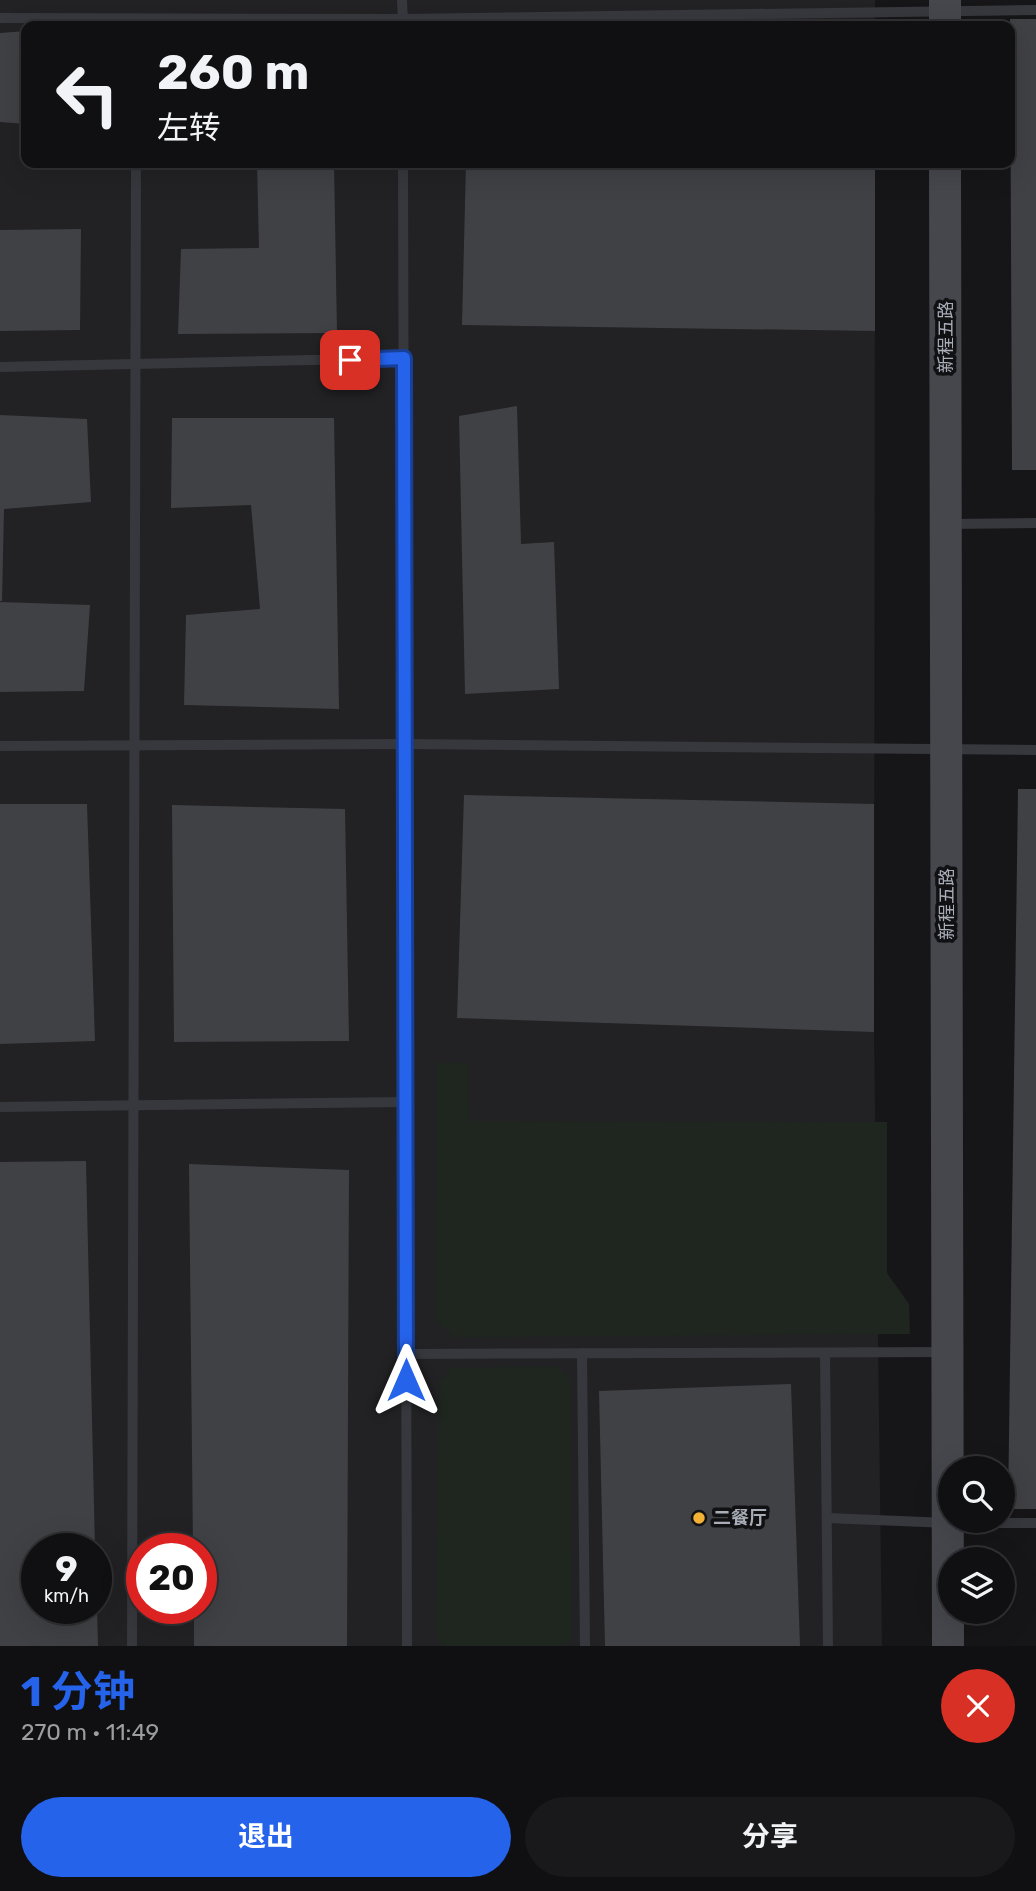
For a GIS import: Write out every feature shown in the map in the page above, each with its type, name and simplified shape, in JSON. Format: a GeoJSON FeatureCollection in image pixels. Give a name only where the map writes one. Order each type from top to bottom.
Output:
{"type":"FeatureCollection","features":[{"type":"Feature","properties":{"kind":"street","name":"新程五路"},"geometry":{"type":"LineString","coordinates":[[945,168],[948,1456]]}},
{"type":"Feature","properties":{"kind":"street","name":"新程五路"},"geometry":{"type":"LineString","coordinates":[[948,1533],[948,1646]]}},
{"type":"Feature","properties":{"kind":"lane"},"geometry":{"type":"LineString","coordinates":[[402,0],[402,21]]}},
{"type":"Feature","properties":{"kind":"lane"},"geometry":{"type":"LineString","coordinates":[[501,21],[1036,10]]}},
{"type":"Feature","properties":{"kind":"lane"},"geometry":{"type":"LineString","coordinates":[[0,18],[82,21]]}},
{"type":"Feature","properties":{"kind":"lane"},"geometry":{"type":"LineString","coordinates":[[132,1646],[136,168]]}},
{"type":"Feature","properties":{"kind":"lane"},"geometry":{"type":"LineString","coordinates":[[403,168],[407,1646]]}},
{"type":"Feature","properties":{"kind":"lane"},"geometry":{"type":"LineString","coordinates":[[0,368],[404,358]]}},
{"type":"Feature","properties":{"kind":"lane"},"geometry":{"type":"LineString","coordinates":[[946,524],[1036,523]]}},
{"type":"Feature","properties":{"kind":"lane"},"geometry":{"type":"LineString","coordinates":[[0,746],[404,744],[1036,750]]}},
{"type":"Feature","properties":{"kind":"lane"},"geometry":{"type":"LineString","coordinates":[[0,1107],[405,1102]]}},
{"type":"Feature","properties":{"kind":"lane"},"geometry":{"type":"LineString","coordinates":[[406,1354],[947,1352]]}},
{"type":"Feature","properties":{"kind":"lane"},"geometry":{"type":"LineString","coordinates":[[582,1353],[585,1646]]}},
{"type":"Feature","properties":{"kind":"lane"},"geometry":{"type":"LineString","coordinates":[[825,1353],[828,1646]]}},
{"type":"Feature","properties":{"kind":"lane"},"geometry":{"type":"LineString","coordinates":[[827,1518],[938,1523]]}},
{"type":"Feature","properties":{"kind":"lane"},"geometry":{"type":"LineString","coordinates":[[1015,1523],[1036,1523]]}},
{"type":"Feature","properties":{"kind":"shaded area"},"geometry":{"type":"Polygon","coordinates":[[[0,0],[875,0],[875,21],[21,21],[21,168],[875,168],[874,1032],[882,1646],[0,1646],[0,0]]]}},
{"type":"Feature","properties":{"kind":"shaded area"},"geometry":{"type":"Polygon","coordinates":[[[436,1063],[468,1063],[469,1121],[887,1122],[887,1273],[909,1304],[910,1334],[454,1337],[435,1320],[436,1063]]]}},
{"type":"Feature","properties":{"kind":"shaded area"},"geometry":{"type":"Polygon","coordinates":[[[556,1366],[571,1381],[572,1640],[564,1646],[443,1646],[435,1633],[439,1382],[452,1368],[556,1366]]]}},
{"type":"Feature","properties":{"kind":"building"},"geometry":{"type":"Polygon","coordinates":[[[1036,19],[1036,470],[1012,470],[1011,168],[1015,168],[1015,21],[1010,21],[1036,19]]]}},
{"type":"Feature","properties":{"kind":"building"},"geometry":{"type":"Polygon","coordinates":[[[21,31],[21,124],[0,122],[0,33],[21,31]]]}},
{"type":"Feature","properties":{"kind":"building"},"geometry":{"type":"Polygon","coordinates":[[[257,168],[334,168],[337,333],[178,334],[181,249],[259,248],[257,168]]]}},
{"type":"Feature","properties":{"kind":"building"},"geometry":{"type":"Polygon","coordinates":[[[466,168],[875,168],[875,331],[462,325],[466,168]]]}},
{"type":"Feature","properties":{"kind":"building"},"geometry":{"type":"Polygon","coordinates":[[[81,229],[80,330],[0,331],[0,230],[81,229]]]}},
{"type":"Feature","properties":{"kind":"building"},"geometry":{"type":"Polygon","coordinates":[[[517,406],[521,544],[554,542],[559,689],[465,694],[459,416],[517,406]]]}},
{"type":"Feature","properties":{"kind":"building"},"geometry":{"type":"Polygon","coordinates":[[[0,415],[87,419],[91,502],[4,509],[2,601],[0,601],[0,415]]]}},
{"type":"Feature","properties":{"kind":"building"},"geometry":{"type":"Polygon","coordinates":[[[172,418],[334,418],[339,709],[184,705],[186,615],[260,609],[251,505],[171,508],[172,418]]]}},
{"type":"Feature","properties":{"kind":"building"},"geometry":{"type":"Polygon","coordinates":[[[0,602],[90,605],[84,691],[0,692],[0,602]]]}},
{"type":"Feature","properties":{"kind":"building"},"geometry":{"type":"Polygon","coordinates":[[[1018,789],[1036,789],[1036,1509],[1015,1509],[1015,1456],[1009,1456],[1018,789]]]}},
{"type":"Feature","properties":{"kind":"building"},"geometry":{"type":"Polygon","coordinates":[[[464,795],[874,804],[874,1032],[457,1018],[464,795]]]}},
{"type":"Feature","properties":{"kind":"building"},"geometry":{"type":"Polygon","coordinates":[[[0,804],[87,804],[95,1041],[0,1044],[0,804]]]}},
{"type":"Feature","properties":{"kind":"building"},"geometry":{"type":"Polygon","coordinates":[[[172,805],[345,809],[349,1041],[174,1042],[172,805]]]}},
{"type":"Feature","properties":{"kind":"building"},"geometry":{"type":"Polygon","coordinates":[[[86,1161],[95,1533],[21,1533],[21,1624],[97,1624],[98,1646],[0,1646],[0,1162],[86,1161]]]}},
{"type":"Feature","properties":{"kind":"building"},"geometry":{"type":"Polygon","coordinates":[[[189,1164],[349,1170],[347,1646],[194,1646],[194,1624],[217,1624],[217,1533],[193,1533],[189,1164]]]}},
{"type":"Feature","properties":{"kind":"building","name":"二餐厅"},"geometry":{"type":"Polygon","coordinates":[[[791,1384],[800,1646],[605,1646],[599,1391],[791,1384]]]}},
{"type":"Feature","properties":{"kind":"place","name":"二餐厅"},"geometry":{"type":"Point","coordinates":[699,1518]}},
{"type":"Feature","properties":{"kind":"route"},"geometry":{"type":"LineString","coordinates":[[350,360],[404,358],[406,1380]]}}]}
